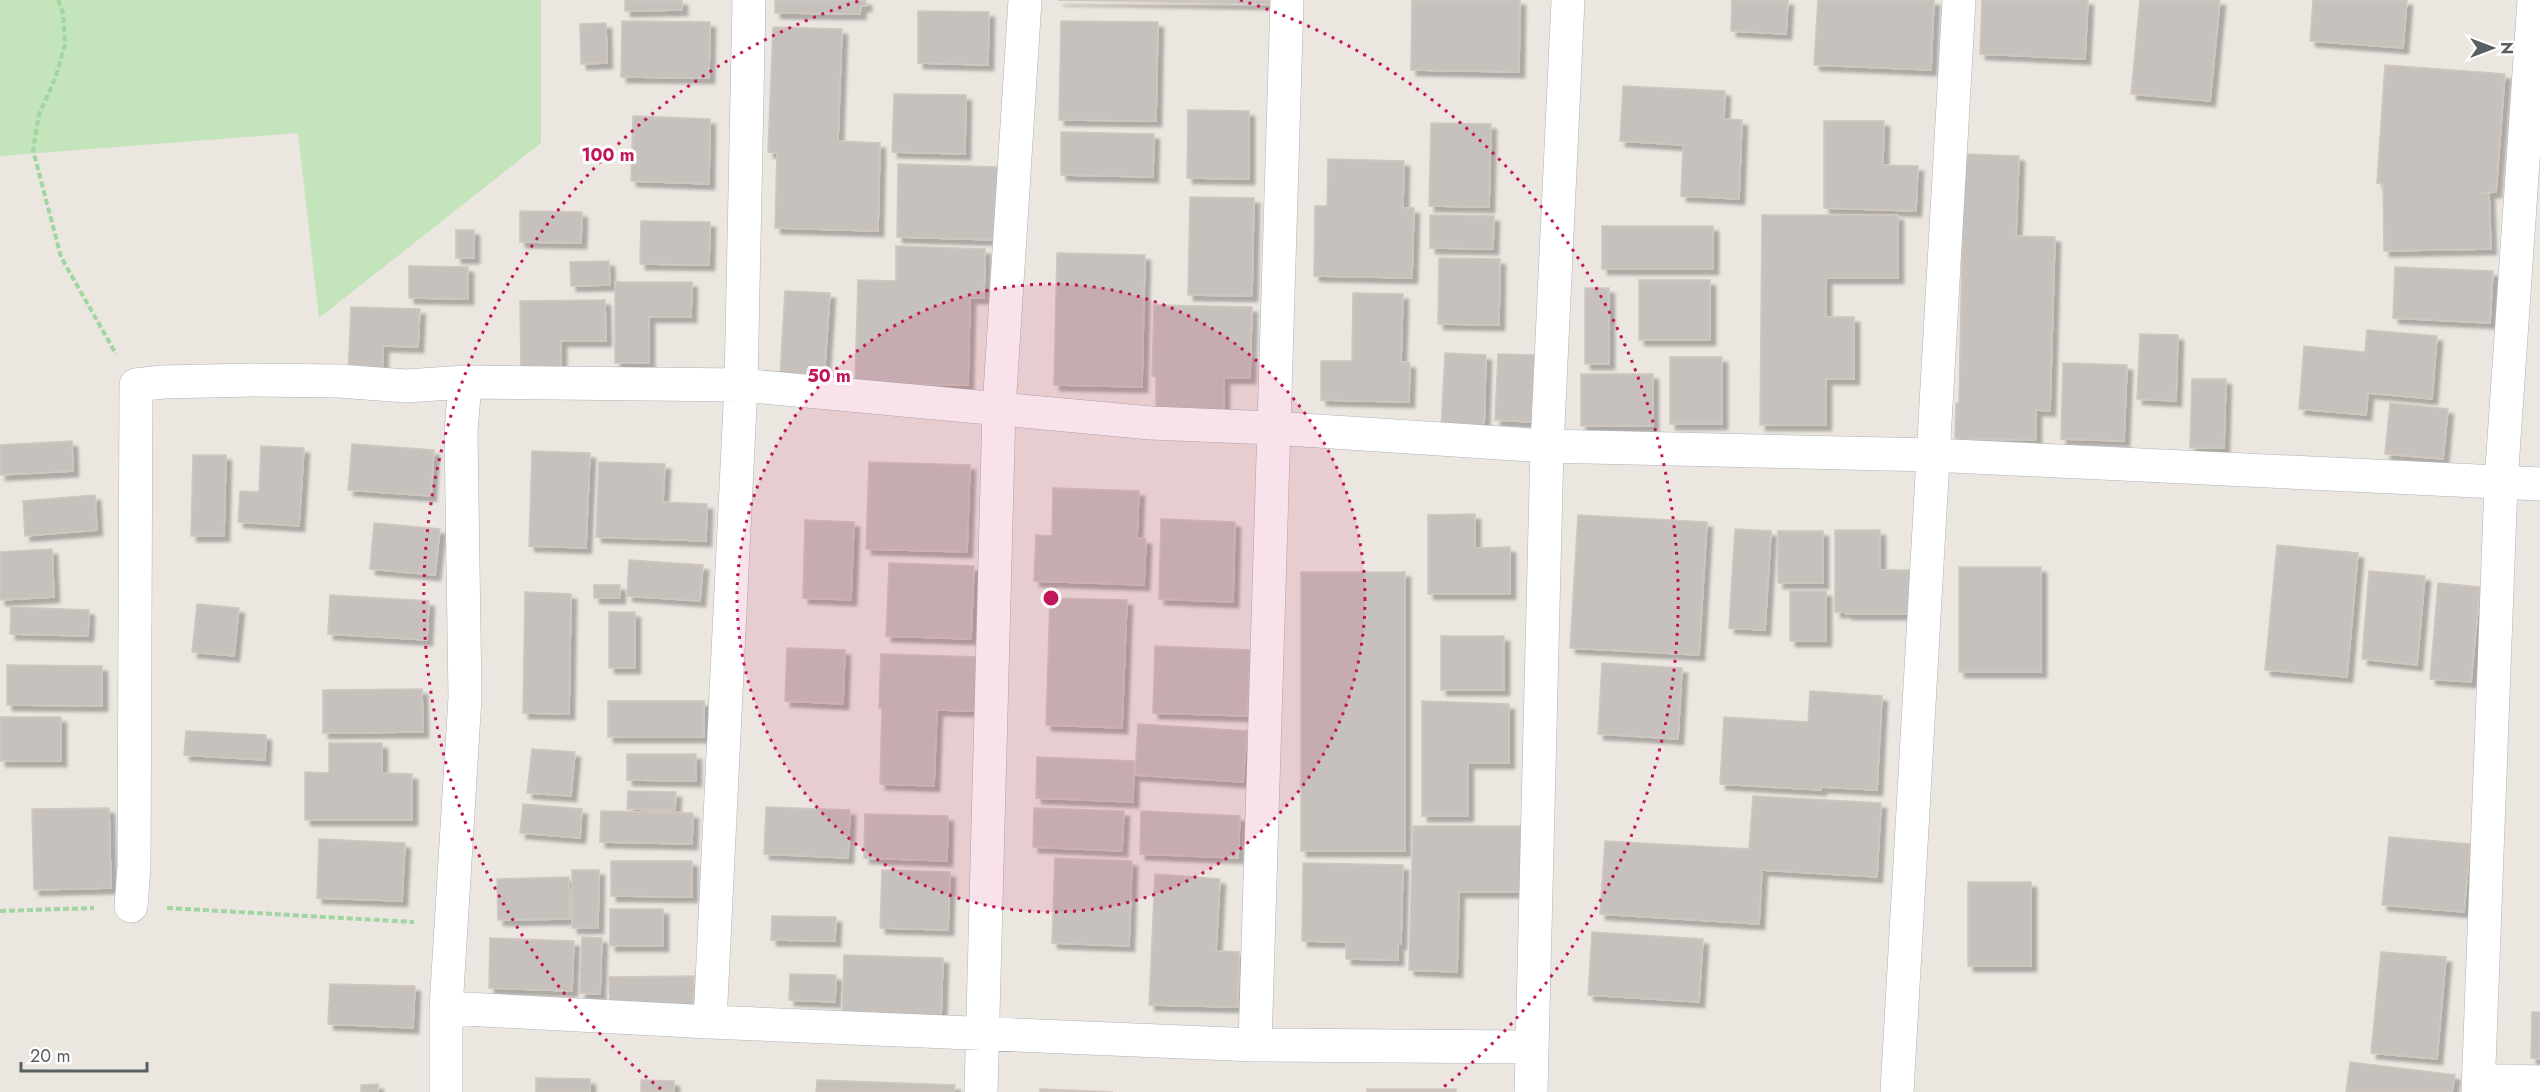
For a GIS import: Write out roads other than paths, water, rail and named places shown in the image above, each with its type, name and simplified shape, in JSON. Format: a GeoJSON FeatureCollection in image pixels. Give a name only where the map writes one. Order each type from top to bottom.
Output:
{"type":"FeatureCollection","features":[{"type":"Feature","properties":{"kind":"street"},"geometry":{"type":"LineString","coordinates":[[710,1022],[741,386],[749,0]]}},
{"type":"Feature","properties":{"kind":"street"},"geometry":{"type":"LineString","coordinates":[[981,1092],[999,408],[1025,0]]}},
{"type":"Feature","properties":{"kind":"street"},"geometry":{"type":"LineString","coordinates":[[1255,1045],[1272,428],[1287,0]]}},
{"type":"Feature","properties":{"kind":"street"},"geometry":{"type":"LineString","coordinates":[[1531,1092],[1547,446],[1568,0]]}},
{"type":"Feature","properties":{"kind":"street"},"geometry":{"type":"LineString","coordinates":[[1897,1092],[1959,0]]}},
{"type":"Feature","properties":{"kind":"street"},"geometry":{"type":"LineString","coordinates":[[2534,0],[2501,483],[2478,1086],[2540,1082]]}},
{"type":"Feature","properties":{"kind":"street"},"geometry":{"type":"LineString","coordinates":[[131,906],[134,856],[136,386],[163,382],[252,380],[339,381],[406,386],[465,382],[741,386],[1151,423],[1272,428],[1547,446],[1932,455],[2540,484]]}},
{"type":"Feature","properties":{"kind":"street"},"geometry":{"type":"LineString","coordinates":[[446,1092],[446,1008],[465,697],[462,432],[465,382]]}},
{"type":"Feature","properties":{"kind":"street"},"geometry":{"type":"LineString","coordinates":[[446,1008],[710,1022],[1255,1045],[1532,1047]]}}]}
